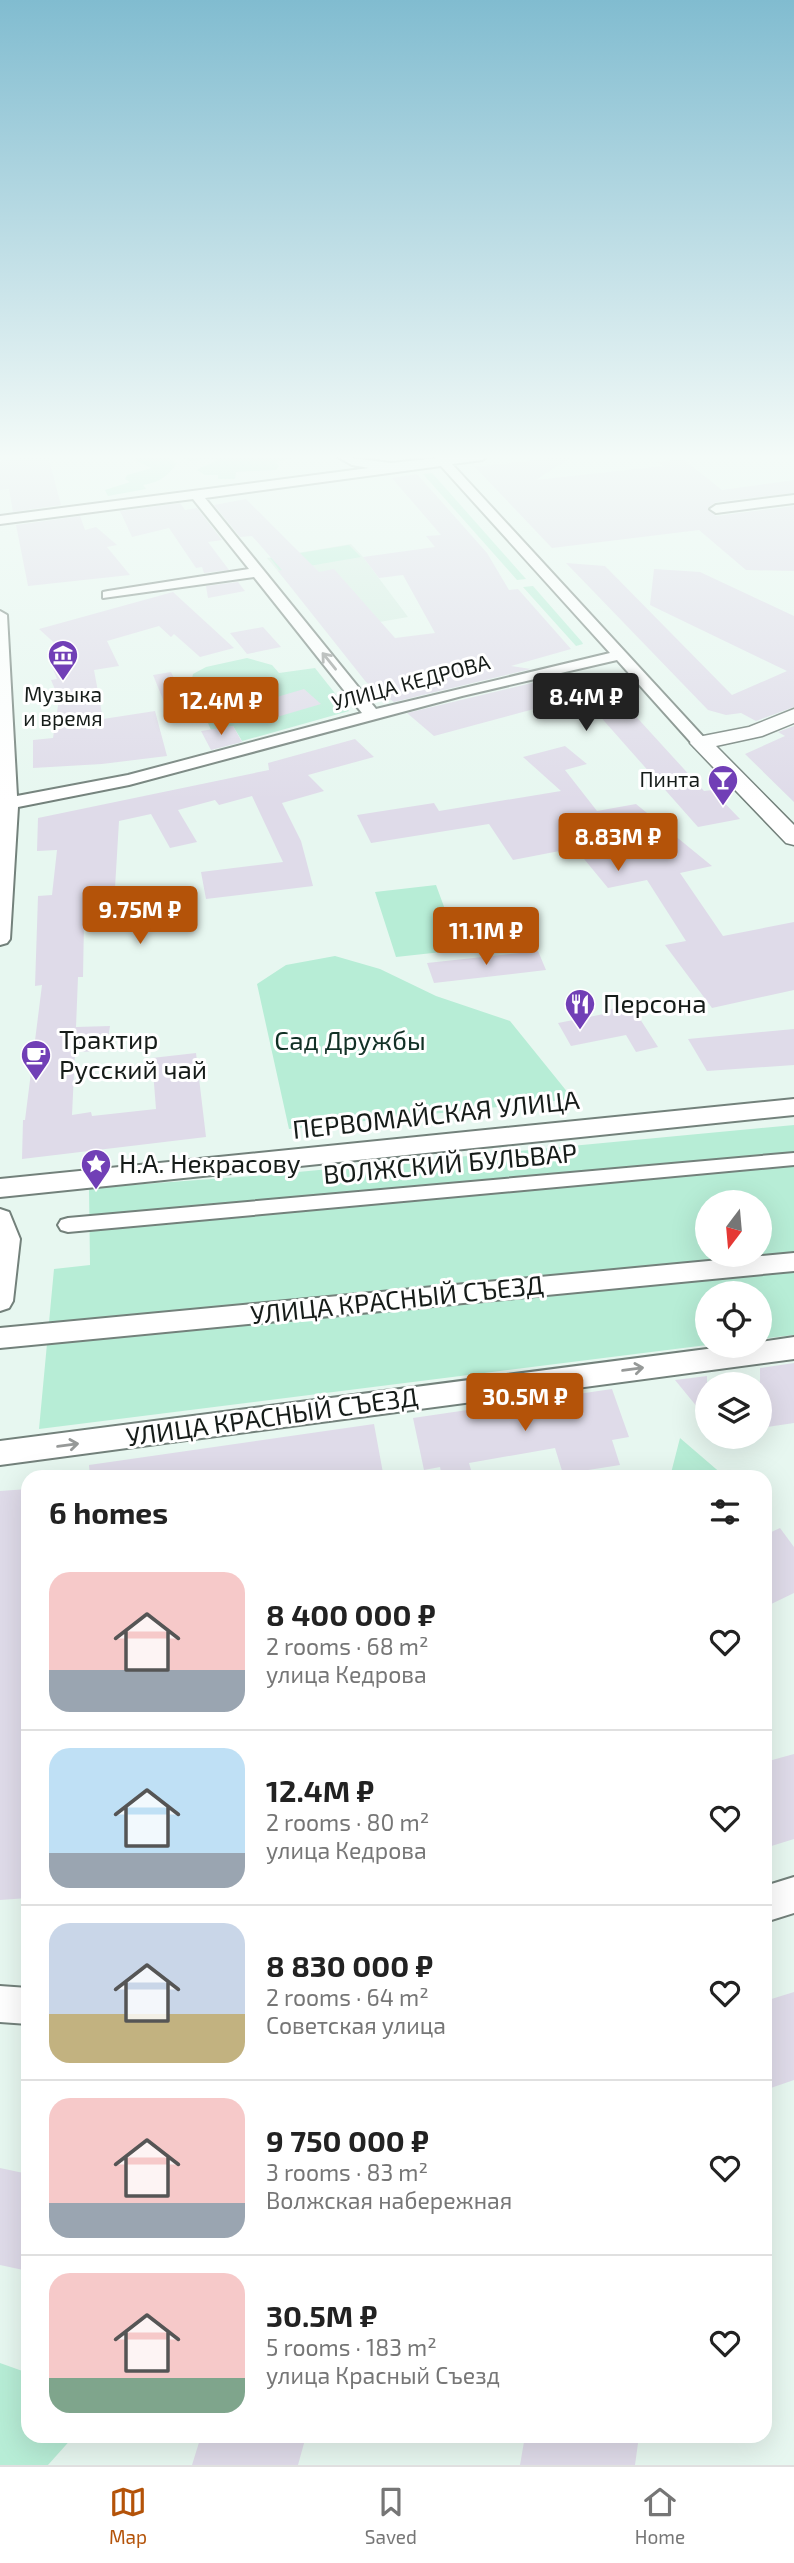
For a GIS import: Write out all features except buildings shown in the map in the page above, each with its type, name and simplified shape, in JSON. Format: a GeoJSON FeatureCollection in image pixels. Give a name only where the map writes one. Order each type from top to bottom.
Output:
{"type":"FeatureCollection","features":[{"type":"Feature","properties":{"kind":"street"},"geometry":{"type":"LineString","coordinates":[[544,571],[701,743],[794,838]]}},
{"type":"Feature","properties":{"kind":"street"},"geometry":{"type":"LineString","coordinates":[[108,596],[257,572],[372,715]]}},
{"type":"Feature","properties":{"kind":"street"},"geometry":{"type":"LineString","coordinates":[[0,615],[9,803],[0,939]]}},
{"type":"Feature","properties":{"kind":"street","name":"УЛИЦА КЕДРОВА"},"geometry":{"type":"LineString","coordinates":[[9,803],[129,780],[472,688],[621,655]]}},
{"type":"Feature","properties":{"kind":"street"},"geometry":{"type":"LineString","coordinates":[[701,743],[755,732],[794,715]]}},
{"type":"Feature","properties":{"kind":"street","name":"ПЕРВОМАЙСКАЯ УЛИЦА"},"geometry":{"type":"LineString","coordinates":[[0,1188],[794,1107]]}},
{"type":"Feature","properties":{"kind":"street","name":"ВОЛЖСКИЙ БУЛЬВАР"},"geometry":{"type":"LineString","coordinates":[[68,1225],[794,1159]]}},
{"type":"Feature","properties":{"kind":"street"},"geometry":{"type":"LineString","coordinates":[[0,1218],[7,1235],[0,1301]]}},
{"type":"Feature","properties":{"kind":"street","name":"УЛИЦА КРАСНЫЙ СЪЕЗД"},"geometry":{"type":"LineString","coordinates":[[0,1338],[794,1262]]}},
{"type":"Feature","properties":{"kind":"street","name":"УЛИЦА КРАСНЫЙ СЪЕЗД"},"geometry":{"type":"LineString","coordinates":[[0,1453],[794,1348]]}},
{"type":"Feature","properties":{"kind":"street"},"geometry":{"type":"LineString","coordinates":[[772,1902],[794,1895]]}},
{"type":"Feature","properties":{"kind":"street"},"geometry":{"type":"LineString","coordinates":[[0,2004],[21,2006]]}},
{"type":"Feature","properties":{"kind":"shaded area"},"geometry":{"type":"Polygon","coordinates":[[[278,571],[374,571],[408,617],[328,631],[278,571]]]}},
{"type":"Feature","properties":{"kind":"green space"},"geometry":{"type":"Polygon","coordinates":[[[509,571],[519,571],[526,579],[517,580],[509,571]]]}},
{"type":"Feature","properties":{"kind":"green space"},"geometry":{"type":"Polygon","coordinates":[[[533,586],[583,644],[576,646],[523,587],[533,586]]]}},
{"type":"Feature","properties":{"kind":"green space"},"geometry":{"type":"Polygon","coordinates":[[[247,658],[272,665],[279,673],[315,668],[349,711],[242,741],[233,726],[211,730],[191,683],[193,674],[206,667],[247,658]]]}},
{"type":"Feature","properties":{"kind":"green space"},"geometry":{"type":"Polygon","coordinates":[[[436,885],[460,950],[396,957],[375,892],[436,885]]]}},
{"type":"Feature","properties":{"kind":"green space","name":"Сад Дружбы"},"geometry":{"type":"Polygon","coordinates":[[[335,956],[380,969],[436,996],[510,1021],[573,1099],[289,1129],[257,984],[286,965],[335,956]]]}},
{"type":"Feature","properties":{"kind":"green space"},"geometry":{"type":"Polygon","coordinates":[[[794,1125],[794,1335],[772,1338],[772,1281],[695,1281],[695,1347],[39,1429],[54,1269],[90,1265],[89,1188],[266,1175],[794,1125]]]}},
{"type":"Feature","properties":{"kind":"green space"},"geometry":{"type":"Polygon","coordinates":[[[680,1438],[717,1470],[672,1470],[680,1438]]]}},
{"type":"Feature","properties":{"kind":"green space"},"geometry":{"type":"Polygon","coordinates":[[[0,2363],[21,2370],[21,2443],[68,2443],[48,2465],[0,2465],[0,2363]]]}},
{"type":"Feature","properties":{"kind":"place","name":"Музыка и время"},"geometry":{"type":"Point","coordinates":[63,682]}},
{"type":"Feature","properties":{"kind":"place","name":"Пинта"},"geometry":{"type":"Point","coordinates":[723,807]}},
{"type":"Feature","properties":{"kind":"place","name":"Персона"},"geometry":{"type":"Point","coordinates":[580,1031]}},
{"type":"Feature","properties":{"kind":"place","name":"Трактир Русский чай"},"geometry":{"type":"Point","coordinates":[36,1082]}},
{"type":"Feature","properties":{"kind":"place","name":"Н.А. Некрасову"},"geometry":{"type":"Point","coordinates":[96,1191]}}]}
